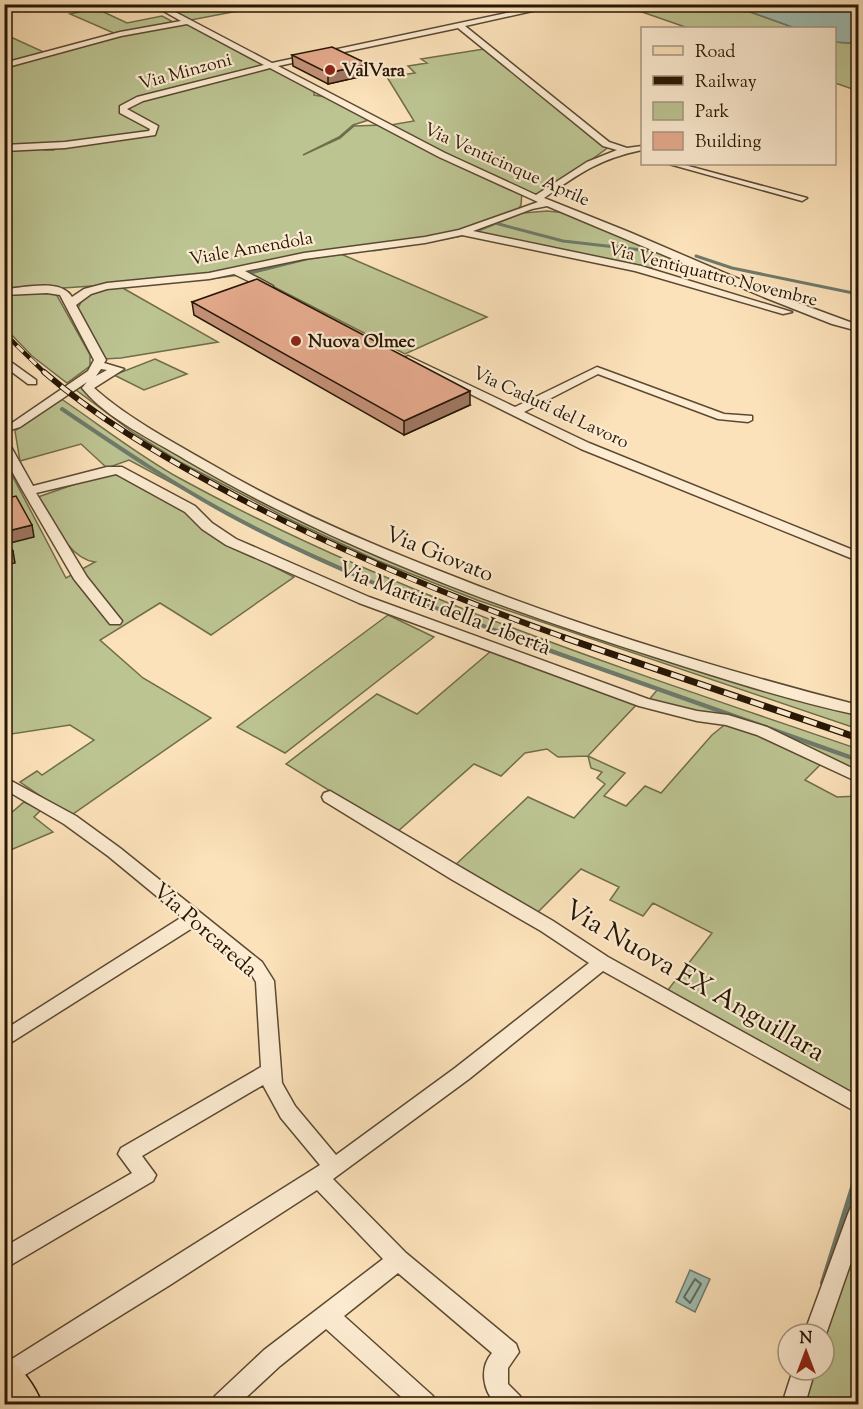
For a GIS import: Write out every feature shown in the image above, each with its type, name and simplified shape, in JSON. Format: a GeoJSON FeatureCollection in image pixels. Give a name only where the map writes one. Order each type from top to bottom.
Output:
{"type":"FeatureCollection","features":[{"type":"Feature","properties":{"kind":"street","name":"Via Venticinque Aprile"},"geometry":{"type":"LineString","coordinates":[[154,4],[442,155],[537,199],[836,322],[858,328]]}},
{"type":"Feature","properties":{"kind":"street"},"geometry":{"type":"LineString","coordinates":[[271,65],[561,4]]}},
{"type":"Feature","properties":{"kind":"street"},"geometry":{"type":"LineString","coordinates":[[4,66],[120,34],[189,22]]}},
{"type":"Feature","properties":{"kind":"street"},"geometry":{"type":"LineString","coordinates":[[460,26],[606,144],[641,155]]}},
{"type":"Feature","properties":{"kind":"street","name":"Via Minzoni"},"geometry":{"type":"LineString","coordinates":[[4,148],[65,145],[152,133],[155,128],[123,111],[123,108],[140,99],[271,65]]}},
{"type":"Feature","properties":{"kind":"street"},"geometry":{"type":"LineString","coordinates":[[537,199],[590,163],[614,153],[641,148]]}},
{"type":"Feature","properties":{"kind":"street"},"geometry":{"type":"LineString","coordinates":[[677,165],[802,198]]}},
{"type":"Feature","properties":{"kind":"street","name":"Viale Amendola"},"geometry":{"type":"LineString","coordinates":[[71,304],[88,290],[107,286],[240,273],[304,256],[468,233],[529,207],[548,203]]}},
{"type":"Feature","properties":{"kind":"street","name":"Via Ventiquattro Novembre"},"geometry":{"type":"LineString","coordinates":[[468,233],[637,268],[789,312],[836,322]]}},
{"type":"Feature","properties":{"kind":"street"},"geometry":{"type":"LineString","coordinates":[[240,273],[276,292]]}},
{"type":"Feature","properties":{"kind":"street"},"geometry":{"type":"LineString","coordinates":[[4,292],[107,286]]}},
{"type":"Feature","properties":{"kind":"street"},"geometry":{"type":"LineString","coordinates":[[4,429],[16,425],[93,373],[99,365],[100,360],[64,293],[49,290]]}},
{"type":"Feature","properties":{"kind":"street","name":"Via Caduti del Lavoro"},"geometry":{"type":"LineString","coordinates":[[398,354],[585,446],[858,557]]}},
{"type":"Feature","properties":{"kind":"street"},"geometry":{"type":"LineString","coordinates":[[4,360],[32,382]]}},
{"type":"Feature","properties":{"kind":"street","name":"Via Giovato"},"geometry":{"type":"LineString","coordinates":[[99,365],[118,369],[93,382],[88,388],[114,410],[222,477],[342,535],[490,597],[608,638],[803,697],[858,710]]}},
{"type":"Feature","properties":{"kind":"street"},"geometry":{"type":"LineString","coordinates":[[515,412],[597,370],[722,417],[748,418]]}},
{"type":"Feature","properties":{"kind":"street"},"geometry":{"type":"LineString","coordinates":[[4,445],[81,579],[115,621]]}},
{"type":"Feature","properties":{"kind":"street","name":"Via Martiri della Libertà"},"geometry":{"type":"LineString","coordinates":[[29,491],[118,470],[190,509],[207,526],[231,542],[353,596],[644,704],[728,720],[762,731],[858,777]]}},
{"type":"Feature","properties":{"kind":"street","name":"Via Porcareda"},"geometry":{"type":"LineString","coordinates":[[4,782],[70,820],[196,917],[256,967],[265,981],[272,1084],[288,1112],[326,1172],[398,1260],[508,1352],[497,1364],[496,1388],[512,1404]]}},
{"type":"Feature","properties":{"kind":"street","name":"Via Nuova EX Anguillara"},"geometry":{"type":"LineString","coordinates":[[330,797],[457,875],[505,901],[602,962],[858,1105]]}},
{"type":"Feature","properties":{"kind":"street"},"geometry":{"type":"LineString","coordinates":[[4,1040],[196,917]]}},
{"type":"Feature","properties":{"kind":"street"},"geometry":{"type":"LineString","coordinates":[[15,1390],[216,1245],[391,1127],[602,962]]}},
{"type":"Feature","properties":{"kind":"street"},"geometry":{"type":"LineString","coordinates":[[4,1259],[146,1175],[128,1154],[271,1071]]}},
{"type":"Feature","properties":{"kind":"street"},"geometry":{"type":"LineString","coordinates":[[819,1322],[858,1214]]}},
{"type":"Feature","properties":{"kind":"street"},"geometry":{"type":"LineString","coordinates":[[223,1404],[272,1358],[398,1260]]}},
{"type":"Feature","properties":{"kind":"street"},"geometry":{"type":"LineString","coordinates":[[328,1316],[425,1404]]}},
{"type":"Feature","properties":{"kind":"street"},"geometry":{"type":"LineString","coordinates":[[794,1404],[800,1382]]}},
{"type":"Feature","properties":{"kind":"green space"},"geometry":{"type":"Polygon","coordinates":[[[253,4],[259,7],[191,20],[159,5],[253,4]]]}},
{"type":"Feature","properties":{"kind":"green space"},"geometry":{"type":"Polygon","coordinates":[[[622,5],[731,5],[792,27],[685,27],[622,5]]]}},
{"type":"Feature","properties":{"kind":"green space"},"geometry":{"type":"Polygon","coordinates":[[[95,8],[127,23],[162,16],[177,24],[147,31],[189,23],[269,65],[234,75],[270,65],[318,91],[314,92],[314,95],[332,98],[372,119],[353,125],[339,137],[303,155],[340,138],[354,126],[383,125],[441,156],[522,192],[521,205],[518,210],[462,232],[407,242],[303,255],[230,272],[107,285],[5,292],[5,149],[36,147],[54,150],[58,146],[153,134],[156,128],[142,120],[144,118],[124,111],[125,108],[140,100],[233,75],[139,99],[122,108],[125,114],[154,128],[151,133],[65,145],[5,148],[5,66],[122,34],[146,31],[116,34],[70,14],[95,8]]]}},
{"type":"Feature","properties":{"kind":"green space"},"geometry":{"type":"Polygon","coordinates":[[[4,34],[46,53],[5,65],[4,34]]]}},
{"type":"Feature","properties":{"kind":"green space"},"geometry":{"type":"Polygon","coordinates":[[[858,40],[858,91],[836,83],[836,42],[849,43],[858,40]]]}},
{"type":"Feature","properties":{"kind":"green space"},"geometry":{"type":"Polygon","coordinates":[[[484,49],[613,144],[537,199],[390,125],[414,121],[387,77],[415,73],[408,66],[427,63],[421,59],[484,49]]]}},
{"type":"Feature","properties":{"kind":"green space"},"geometry":{"type":"Polygon","coordinates":[[[547,211],[567,213],[681,262],[678,265],[660,260],[650,269],[473,233],[523,213],[547,211]]]}},
{"type":"Feature","properties":{"kind":"green space"},"geometry":{"type":"Polygon","coordinates":[[[341,254],[487,317],[405,354],[249,274],[309,259],[341,254]]]}},
{"type":"Feature","properties":{"kind":"green space"},"geometry":{"type":"Polygon","coordinates":[[[121,287],[218,342],[104,359],[78,308],[85,297],[90,294],[121,287]]]}},
{"type":"Feature","properties":{"kind":"green space"},"geometry":{"type":"Polygon","coordinates":[[[43,291],[56,294],[90,355],[90,366],[67,383],[32,356],[5,328],[5,294],[43,291]]]}},
{"type":"Feature","properties":{"kind":"green space"},"geometry":{"type":"Polygon","coordinates":[[[155,359],[187,374],[144,390],[114,375],[155,359]]]}},
{"type":"Feature","properties":{"kind":"green space"},"geometry":{"type":"Polygon","coordinates":[[[112,368],[85,388],[144,433],[382,556],[801,700],[858,713],[858,729],[477,600],[376,560],[293,521],[180,462],[135,434],[76,390],[103,369],[112,368]]]}},
{"type":"Feature","properties":{"kind":"green space"},"geometry":{"type":"Polygon","coordinates":[[[60,398],[165,470],[262,521],[429,595],[514,628],[599,660],[858,749],[858,774],[764,728],[647,702],[658,689],[402,595],[271,536],[129,460],[107,468],[81,444],[20,461],[15,431],[60,398]]]}},
{"type":"Feature","properties":{"kind":"green space"},"geometry":{"type":"Polygon","coordinates":[[[110,472],[156,492],[185,510],[229,544],[294,577],[211,635],[160,603],[100,640],[143,678],[211,718],[70,816],[20,782],[37,771],[42,775],[94,740],[70,725],[5,735],[5,480],[13,477],[66,578],[95,562],[85,559],[69,546],[38,497],[110,472]]]}},
{"type":"Feature","properties":{"kind":"green space"},"geometry":{"type":"Polygon","coordinates":[[[388,615],[434,637],[285,753],[237,727],[388,615]]]}},
{"type":"Feature","properties":{"kind":"green space"},"geometry":{"type":"Polygon","coordinates":[[[491,651],[638,703],[588,756],[558,757],[547,749],[525,753],[501,776],[474,764],[397,832],[286,764],[377,694],[417,714],[491,651]]]}},
{"type":"Feature","properties":{"kind":"green space"},"geometry":{"type":"Polygon","coordinates":[[[728,722],[752,730],[822,763],[805,780],[837,797],[858,796],[858,1105],[664,995],[712,933],[653,903],[643,916],[610,900],[619,887],[581,869],[536,914],[453,867],[528,797],[574,818],[605,784],[597,778],[602,772],[591,768],[588,756],[625,773],[604,796],[626,806],[645,786],[661,793],[712,735],[728,722]]]}},
{"type":"Feature","properties":{"kind":"green space"},"geometry":{"type":"Polygon","coordinates":[[[24,802],[41,810],[34,817],[53,832],[6,852],[4,819],[24,802]]]}},
{"type":"Feature","properties":{"kind":"green space"},"geometry":{"type":"Polygon","coordinates":[[[858,1227],[858,1404],[800,1404],[807,1382],[836,1382],[836,1322],[827,1322],[858,1227]]]}},
{"type":"Feature","properties":{"kind":"water"},"geometry":{"type":"Polygon","coordinates":[[[731,5],[858,5],[858,40],[849,43],[836,42],[836,27],[792,27],[731,5]]]}},
{"type":"Feature","properties":{"kind":"water"},"geometry":{"type":"Polygon","coordinates":[[[690,1270],[710,1279],[695,1312],[676,1302],[690,1270]]]}},
{"type":"Feature","properties":{"kind":"building"},"geometry":{"type":"Polygon","coordinates":[[[332,47],[368,64],[328,73],[292,55],[332,47]]]}},
{"type":"Feature","properties":{"kind":"building","name":"Nuova Olmec"},"geometry":{"type":"Polygon","coordinates":[[[257,279],[470,391],[404,421],[192,302],[257,279]]]}},
{"type":"Feature","properties":{"kind":"building"},"geometry":{"type":"Polygon","coordinates":[[[16,496],[32,525],[4,532],[4,499],[16,496]]]}},
{"type":"Feature","properties":{"kind":"building"},"geometry":{"type":"Polygon","coordinates":[[[4,535],[13,551],[4,553],[4,535]]]}},
{"type":"Feature","properties":{"kind":"waterway"},"geometry":{"type":"LineString","coordinates":[[442,239],[468,234],[495,223],[563,241],[659,252]]}},
{"type":"Feature","properties":{"kind":"waterway"},"geometry":{"type":"LineString","coordinates":[[374,250],[413,244]]}},
{"type":"Feature","properties":{"kind":"waterway"},"geometry":{"type":"LineString","coordinates":[[696,256],[732,268],[858,294]]}},
{"type":"Feature","properties":{"kind":"waterway"},"geometry":{"type":"LineString","coordinates":[[212,278],[249,273],[303,259]]}},
{"type":"Feature","properties":{"kind":"waterway"},"geometry":{"type":"LineString","coordinates":[[62,409],[174,482],[276,539],[379,585],[518,639]]}},
{"type":"Feature","properties":{"kind":"waterway"},"geometry":{"type":"LineString","coordinates":[[514,638],[858,760]]}},
{"type":"Feature","properties":{"kind":"waterway"},"geometry":{"type":"LineString","coordinates":[[823,1283],[856,1178],[858,1156]]}},
{"type":"Feature","properties":{"kind":"railway"},"geometry":{"type":"LineString","coordinates":[[4,333],[45,373]]}},
{"type":"Feature","properties":{"kind":"railway"},"geometry":{"type":"LineString","coordinates":[[44,372],[84,404],[148,447],[258,508],[389,569],[478,606],[569,639]]}},
{"type":"Feature","properties":{"kind":"railway"},"geometry":{"type":"LineString","coordinates":[[565,638],[858,738]]}},
{"type":"Feature","properties":{"kind":"place","name":"ValVara"},"geometry":{"type":"Point","coordinates":[330,70]}},
{"type":"Feature","properties":{"kind":"place","name":"Nuova Olmec"},"geometry":{"type":"Point","coordinates":[296,341]}}]}
